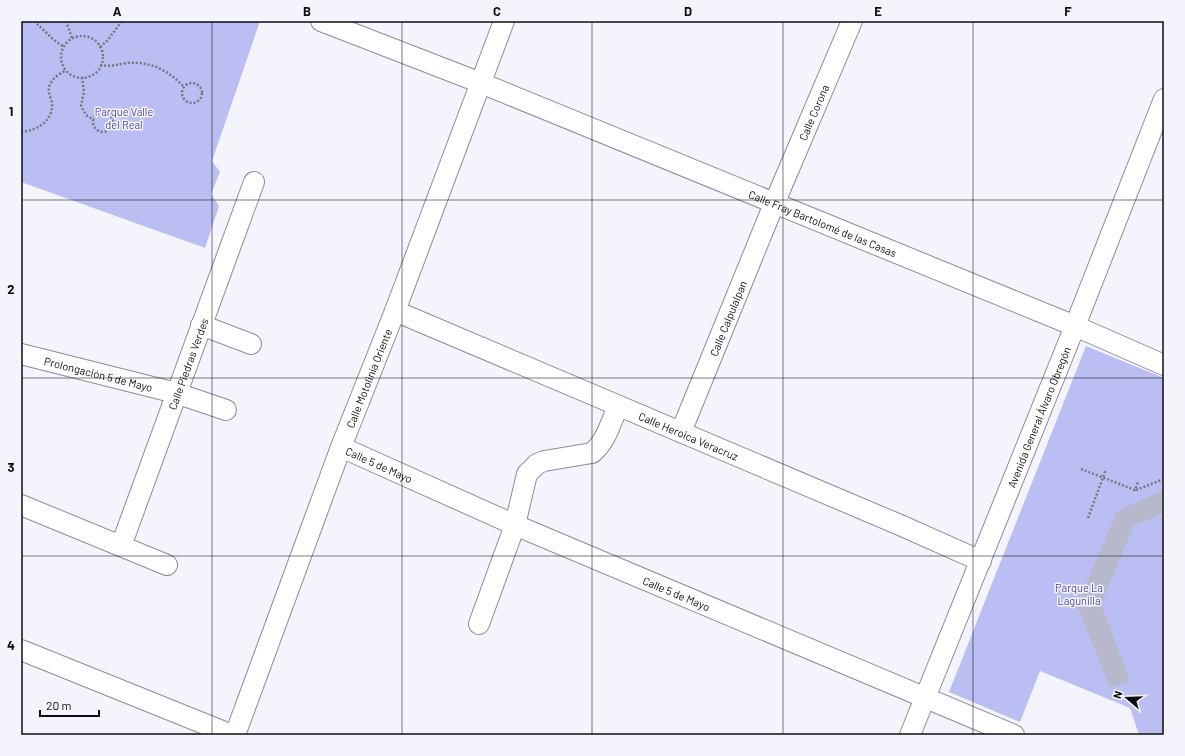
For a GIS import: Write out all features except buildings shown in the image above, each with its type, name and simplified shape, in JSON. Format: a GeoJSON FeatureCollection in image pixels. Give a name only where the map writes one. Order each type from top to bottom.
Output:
{"type":"FeatureCollection","features":[{"type":"Feature","properties":{"kind":"street","name":"Calle Fray Bartolomé de las Casas"},"geometry":{"type":"LineString","coordinates":[[321,21],[481,83],[1075,326],[1164,365]]}},
{"type":"Feature","properties":{"kind":"street","name":"Calle Motolinía Oriente"},"geometry":{"type":"LineString","coordinates":[[233,735],[341,447],[395,311],[504,21]]}},
{"type":"Feature","properties":{"kind":"street","name":"Calle Corona"},"geometry":{"type":"LineString","coordinates":[[774,204],[852,21]]}},
{"type":"Feature","properties":{"kind":"street","name":"Avenida General Álvaro Obregón"},"geometry":{"type":"LineString","coordinates":[[910,735],[1162,108]]}},
{"type":"Feature","properties":{"kind":"street","name":"Calle Piedras Verdes"},"geometry":{"type":"LineString","coordinates":[[120,546],[254,182]]}},
{"type":"Feature","properties":{"kind":"street","name":"Calle Calpulalpan"},"geometry":{"type":"LineString","coordinates":[[681,432],[774,204]]}},
{"type":"Feature","properties":{"kind":"street","name":"Calle Heroica Veracruz"},"geometry":{"type":"LineString","coordinates":[[395,311],[981,561]]}},
{"type":"Feature","properties":{"kind":"street"},"geometry":{"type":"LineString","coordinates":[[201,325],[251,344]]}},
{"type":"Feature","properties":{"kind":"street","name":"Prolongación 5 de Mayo"},"geometry":{"type":"LineString","coordinates":[[21,354],[176,393],[226,410]]}},
{"type":"Feature","properties":{"kind":"street"},"geometry":{"type":"LineString","coordinates":[[478,624],[516,525],[525,481],[532,469],[544,461],[592,453],[597,449],[606,433],[618,406]]}},
{"type":"Feature","properties":{"kind":"street","name":"Calle 5 de Mayo"},"geometry":{"type":"LineString","coordinates":[[341,447],[516,525],[1014,735]]}},
{"type":"Feature","properties":{"kind":"street"},"geometry":{"type":"LineString","coordinates":[[21,505],[167,565]]}},
{"type":"Feature","properties":{"kind":"street"},"geometry":{"type":"LineString","coordinates":[[21,650],[233,735]]}},
{"type":"Feature","properties":{"kind":"path"},"geometry":{"type":"LineString","coordinates":[[34,21],[54,40],[64,47]]}},
{"type":"Feature","properties":{"kind":"path"},"geometry":{"type":"LineString","coordinates":[[66,21],[72,38]]}},
{"type":"Feature","properties":{"kind":"path"},"geometry":{"type":"LineString","coordinates":[[100,48],[122,21]]}},
{"type":"Feature","properties":{"kind":"path"},"geometry":{"type":"LineString","coordinates":[[81,36],[88,37],[94,40],[100,48],[102,58],[100,65],[92,74],[82,77],[73,75],[66,70],[61,59],[64,47],[72,38],[81,36]]}},
{"type":"Feature","properties":{"kind":"path"},"geometry":{"type":"LineString","coordinates":[[100,65],[112,66],[127,63],[146,63],[166,72],[184,87]]}},
{"type":"Feature","properties":{"kind":"path"},"geometry":{"type":"LineString","coordinates":[[21,131],[40,126],[46,121],[51,112],[49,87],[53,80],[66,70]]}},
{"type":"Feature","properties":{"kind":"path"},"geometry":{"type":"LineString","coordinates":[[82,77],[84,91],[81,106],[86,115],[94,120]]}},
{"type":"Feature","properties":{"kind":"path"},"geometry":{"type":"LineString","coordinates":[[190,83],[199,85],[202,91],[199,100],[193,103],[186,101],[182,96],[184,87],[190,83]]}},
{"type":"Feature","properties":{"kind":"path"},"geometry":{"type":"LineString","coordinates":[[105,112],[110,115],[113,123],[108,131],[101,132],[95,128],[94,120],[99,114],[105,112]]}},
{"type":"Feature","properties":{"kind":"path"},"geometry":{"type":"LineString","coordinates":[[1081,468],[1135,490],[1164,479]]}},
{"type":"Feature","properties":{"kind":"path"},"geometry":{"type":"LineString","coordinates":[[1088,518],[1106,468]]}},
{"type":"Feature","properties":{"kind":"path"},"geometry":{"type":"LineString","coordinates":[[1135,490],[1138,482]]}},
{"type":"Feature","properties":{"kind":"green space","name":"Parque Valle del Real"},"geometry":{"type":"Polygon","coordinates":[[[21,21],[260,21],[212,161],[220,172],[211,194],[219,206],[205,248],[21,182],[21,21]]]}},
{"type":"Feature","properties":{"kind":"green space","name":"Parque La Lagunilla"},"geometry":{"type":"Polygon","coordinates":[[[1086,346],[1164,378],[1164,735],[1139,735],[1130,708],[1040,671],[1020,722],[949,692],[1086,346]]]}}]}
